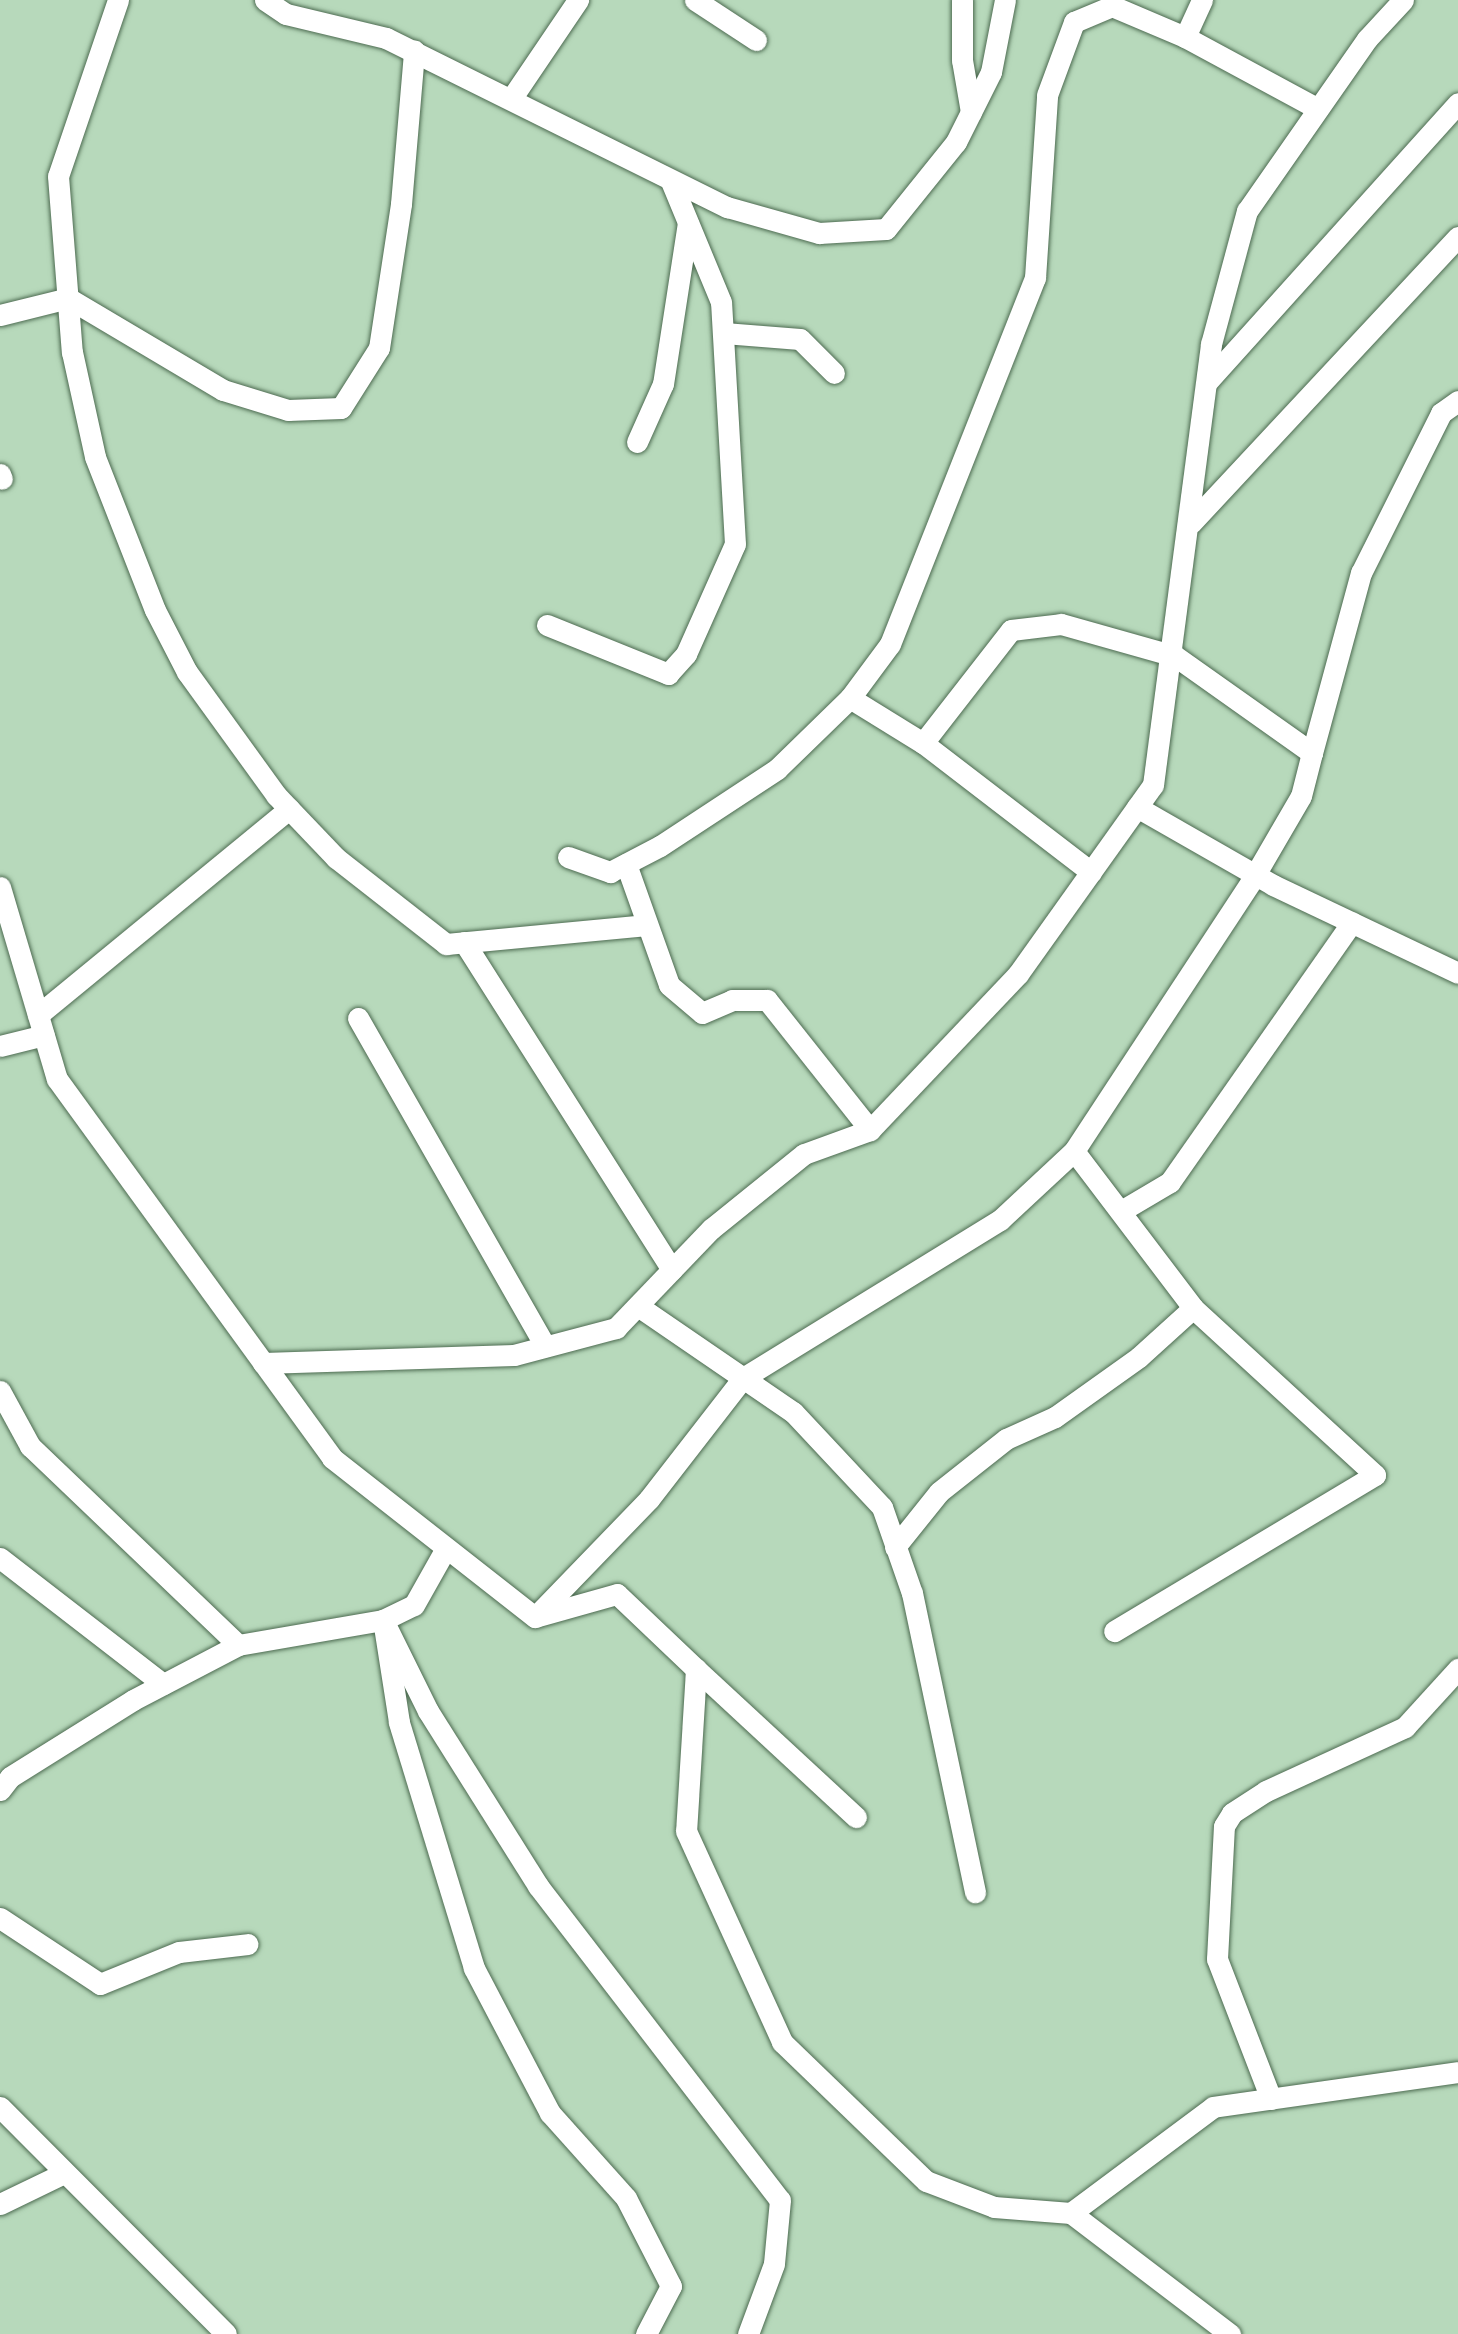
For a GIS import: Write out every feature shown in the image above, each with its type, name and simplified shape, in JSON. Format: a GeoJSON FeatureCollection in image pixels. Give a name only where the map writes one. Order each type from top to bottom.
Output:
{"type":"FeatureCollection","features":[{"type":"Feature","properties":{"kind":"street"},"geometry":{"type":"LineString","coordinates":[[118,0],[58,176],[72,352],[95,457],[155,610],[187,672],[289,809],[405,916],[446,944],[647,925]]}},
{"type":"Feature","properties":{"kind":"street"},"geometry":{"type":"LineString","coordinates":[[265,0],[386,38],[727,207],[819,233],[886,229],[956,142],[991,72],[1004,0]]}},
{"type":"Feature","properties":{"kind":"street"},"geometry":{"type":"LineString","coordinates":[[511,99],[578,0]]}},
{"type":"Feature","properties":{"kind":"street"},"geometry":{"type":"LineString","coordinates":[[695,0],[756,40]]}},
{"type":"Feature","properties":{"kind":"street"},"geometry":{"type":"LineString","coordinates":[[962,0],[962,60],[971,112]]}},
{"type":"Feature","properties":{"kind":"street"},"geometry":{"type":"LineString","coordinates":[[1185,37],[1202,0]]}},
{"type":"Feature","properties":{"kind":"street"},"geometry":{"type":"LineString","coordinates":[[263,1363],[514,1355],[616,1328],[711,1229],[804,1154],[870,1130],[1018,974],[1153,785],[1175,656],[1211,344],[1247,211],[1318,109],[1403,0]]}},
{"type":"Feature","properties":{"kind":"street"},"geometry":{"type":"LineString","coordinates":[[568,857],[610,872],[777,769],[850,698],[890,644],[1035,278],[1047,95],[1074,22],[1112,6],[1185,37],[1318,109]]}},
{"type":"Feature","properties":{"kind":"street"},"geometry":{"type":"LineString","coordinates":[[0,315],[68,298],[223,390],[288,410],[341,408],[379,348],[401,204],[414,51]]}},
{"type":"Feature","properties":{"kind":"street"},"geometry":{"type":"LineString","coordinates":[[1207,383],[1458,103]]}},
{"type":"Feature","properties":{"kind":"street"},"geometry":{"type":"LineString","coordinates":[[547,625],[668,674],[686,654],[735,544],[722,302],[671,181]]}},
{"type":"Feature","properties":{"kind":"street"},"geometry":{"type":"LineString","coordinates":[[637,442],[663,384],[688,221]]}},
{"type":"Feature","properties":{"kind":"street"},"geometry":{"type":"LineString","coordinates":[[1191,523],[1458,237]]}},
{"type":"Feature","properties":{"kind":"street"},"geometry":{"type":"LineString","coordinates":[[724,333],[800,339],[834,373]]}},
{"type":"Feature","properties":{"kind":"street"},"geometry":{"type":"LineString","coordinates":[[535,1617],[649,1499],[743,1378],[1000,1220],[1074,1150],[1255,875],[1301,796],[1361,573],[1441,413],[1458,401]]}},
{"type":"Feature","properties":{"kind":"street"},"geometry":{"type":"LineString","coordinates":[[923,743],[1011,630],[1061,624],[1175,656],[1312,753]]}},
{"type":"Feature","properties":{"kind":"street"},"geometry":{"type":"LineString","coordinates":[[850,698],[923,743],[1091,872]]}},
{"type":"Feature","properties":{"kind":"street"},"geometry":{"type":"LineString","coordinates":[[1137,807],[1255,875],[1458,973]]}},
{"type":"Feature","properties":{"kind":"street"},"geometry":{"type":"LineString","coordinates":[[0,1046],[41,1025],[289,809]]}},
{"type":"Feature","properties":{"kind":"street"},"geometry":{"type":"LineString","coordinates":[[626,864],[668,985],[702,1013],[733,1000],[767,1000],[870,1130]]}},
{"type":"Feature","properties":{"kind":"street"},"geometry":{"type":"LineString","coordinates":[[0,887],[57,1079],[332,1458],[445,1550],[535,1617]]}},
{"type":"Feature","properties":{"kind":"street"},"geometry":{"type":"LineString","coordinates":[[1121,1212],[1170,1182],[1352,922]]}},
{"type":"Feature","properties":{"kind":"street"},"geometry":{"type":"LineString","coordinates":[[464,942],[671,1270]]}},
{"type":"Feature","properties":{"kind":"street"},"geometry":{"type":"LineString","coordinates":[[358,1018],[545,1346]]}},
{"type":"Feature","properties":{"kind":"street"},"geometry":{"type":"LineString","coordinates":[[1074,1150],[1193,1308],[1375,1475],[1114,1632]]}},
{"type":"Feature","properties":{"kind":"street"},"geometry":{"type":"LineString","coordinates":[[638,1306],[793,1412],[882,1507],[912,1593],[975,1892]]}},
{"type":"Feature","properties":{"kind":"street"},"geometry":{"type":"LineString","coordinates":[[895,1547],[939,1492],[1006,1440],[1055,1418],[1129,1365],[1193,1308]]}},
{"type":"Feature","properties":{"kind":"street"},"geometry":{"type":"LineString","coordinates":[[0,1391],[30,1446],[238,1645]]}},
{"type":"Feature","properties":{"kind":"street"},"geometry":{"type":"LineString","coordinates":[[0,1790],[10,1777],[163,1684],[238,1645],[383,1620],[414,1605],[445,1550]]}},
{"type":"Feature","properties":{"kind":"street"},"geometry":{"type":"LineString","coordinates":[[0,1558],[163,1684]]}},
{"type":"Feature","properties":{"kind":"street"},"geometry":{"type":"LineString","coordinates":[[535,1617],[617,1594],[856,1816]]}},
{"type":"Feature","properties":{"kind":"street"},"geometry":{"type":"LineString","coordinates":[[383,1620],[399,1722],[474,1968],[550,2113],[626,2199],[671,2286],[646,2334]]}},
{"type":"Feature","properties":{"kind":"street"},"geometry":{"type":"LineString","coordinates":[[383,1620],[428,1711],[538,1886],[780,2200],[774,2264],[748,2334]]}},
{"type":"Feature","properties":{"kind":"street"},"geometry":{"type":"LineString","coordinates":[[696,1669],[686,1831],[782,2042],[926,2181],[994,2207],[1071,2213],[1230,2334]]}},
{"type":"Feature","properties":{"kind":"street"},"geometry":{"type":"LineString","coordinates":[[1271,2099],[1217,1959],[1224,1826],[1232,1813],[1266,1791],[1405,1727],[1458,1669]]}},
{"type":"Feature","properties":{"kind":"street"},"geometry":{"type":"LineString","coordinates":[[0,1918],[100,1984],[178,1952],[248,1944]]}},
{"type":"Feature","properties":{"kind":"street"},"geometry":{"type":"LineString","coordinates":[[1071,2213],[1213,2107],[1458,2072]]}},
{"type":"Feature","properties":{"kind":"street"},"geometry":{"type":"LineString","coordinates":[[0,2107],[226,2334]]}},
{"type":"Feature","properties":{"kind":"street"},"geometry":{"type":"LineString","coordinates":[[0,2204],[64,2173]]}}]}
